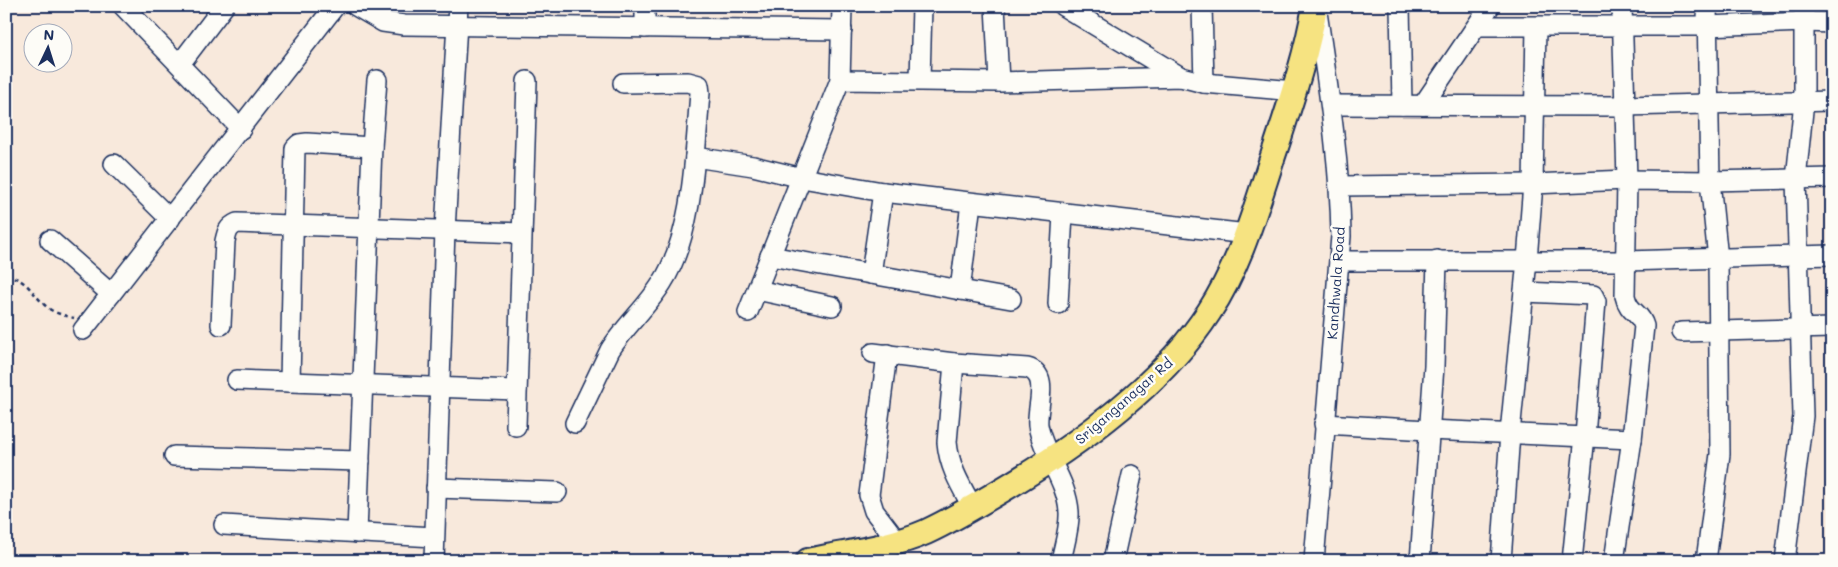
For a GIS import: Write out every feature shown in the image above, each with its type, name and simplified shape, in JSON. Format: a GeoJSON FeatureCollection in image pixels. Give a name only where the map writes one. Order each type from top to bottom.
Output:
{"type":"FeatureCollection","features":[{"type":"Feature","properties":{"kind":"main road","name":"Sriganganagar Rd"},"geometry":{"type":"LineString","coordinates":[[808,561],[897,541],[925,532],[973,508],[1052,460],[1085,436],[1148,384],[1172,361],[1209,312],[1228,279],[1247,234],[1294,91],[1316,6]]}},
{"type":"Feature","properties":{"kind":"street"},"geometry":{"type":"LineString","coordinates":[[123,6],[241,129]]}},
{"type":"Feature","properties":{"kind":"street"},"geometry":{"type":"LineString","coordinates":[[180,64],[224,6]]}},
{"type":"Feature","properties":{"kind":"street"},"geometry":{"type":"LineString","coordinates":[[86,325],[241,129],[335,6]]}},
{"type":"Feature","properties":{"kind":"street"},"geometry":{"type":"LineString","coordinates":[[356,6],[383,22],[404,25],[842,30]]}},
{"type":"Feature","properties":{"kind":"street"},"geometry":{"type":"LineString","coordinates":[[434,561],[445,230],[458,6]]}},
{"type":"Feature","properties":{"kind":"street"},"geometry":{"type":"LineString","coordinates":[[645,6],[645,28]]}},
{"type":"Feature","properties":{"kind":"street"},"geometry":{"type":"LineString","coordinates":[[748,312],[840,80],[842,6]]}},
{"type":"Feature","properties":{"kind":"street"},"geometry":{"type":"LineString","coordinates":[[920,80],[922,6]]}},
{"type":"Feature","properties":{"kind":"street"},"geometry":{"type":"LineString","coordinates":[[995,6],[999,82]]}},
{"type":"Feature","properties":{"kind":"street"},"geometry":{"type":"LineString","coordinates":[[1063,6],[1181,77]]}},
{"type":"Feature","properties":{"kind":"street"},"geometry":{"type":"LineString","coordinates":[[1202,6],[1204,83]]}},
{"type":"Feature","properties":{"kind":"street","name":"Kandhwala Road"},"geometry":{"type":"LineString","coordinates":[[1314,561],[1341,236],[1340,186],[1331,105],[1316,6]]}},
{"type":"Feature","properties":{"kind":"street"},"geometry":{"type":"LineString","coordinates":[[1400,6],[1402,104]]}},
{"type":"Feature","properties":{"kind":"street"},"geometry":{"type":"LineString","coordinates":[[1423,105],[1490,6]]}},
{"type":"Feature","properties":{"kind":"street"},"geometry":{"type":"LineString","coordinates":[[1614,561],[1632,439],[1644,326],[1642,320],[1627,305],[1626,296],[1627,180],[1622,6]]}},
{"type":"Feature","properties":{"kind":"street"},"geometry":{"type":"LineString","coordinates":[[1706,561],[1720,454],[1718,259],[1710,181],[1708,6]]}},
{"type":"Feature","properties":{"kind":"street"},"geometry":{"type":"LineString","coordinates":[[1478,26],[1708,26],[1804,14],[1832,23]]}},
{"type":"Feature","properties":{"kind":"street"},"geometry":{"type":"LineString","coordinates":[[1785,561],[1803,416],[1796,179],[1804,101],[1804,14]]}},
{"type":"Feature","properties":{"kind":"street"},"geometry":{"type":"LineString","coordinates":[[1501,561],[1510,433],[1533,184],[1536,27]]}},
{"type":"Feature","properties":{"kind":"street"},"geometry":{"type":"LineString","coordinates":[[840,80],[999,82],[1181,77],[1204,83],[1294,91]]}},
{"type":"Feature","properties":{"kind":"street"},"geometry":{"type":"LineString","coordinates":[[356,533],[368,228],[377,80]]}},
{"type":"Feature","properties":{"kind":"street"},"geometry":{"type":"LineString","coordinates":[[516,426],[527,81]]}},
{"type":"Feature","properties":{"kind":"street"},"geometry":{"type":"LineString","coordinates":[[574,423],[610,350],[656,292],[672,265],[685,222],[695,157],[699,86],[688,82],[623,83]]}},
{"type":"Feature","properties":{"kind":"street"},"geometry":{"type":"LineString","coordinates":[[1331,105],[1625,106],[1832,101]]}},
{"type":"Feature","properties":{"kind":"street"},"geometry":{"type":"LineString","coordinates":[[290,382],[295,148],[299,144],[372,147]]}},
{"type":"Feature","properties":{"kind":"street"},"geometry":{"type":"LineString","coordinates":[[695,157],[753,166],[802,178],[883,192],[1247,234]]}},
{"type":"Feature","properties":{"kind":"street"},"geometry":{"type":"LineString","coordinates":[[114,164],[170,219]]}},
{"type":"Feature","properties":{"kind":"street"},"geometry":{"type":"LineString","coordinates":[[1340,186],[1832,178]]}},
{"type":"Feature","properties":{"kind":"street"},"geometry":{"type":"LineString","coordinates":[[871,274],[883,192]]}},
{"type":"Feature","properties":{"kind":"street"},"geometry":{"type":"LineString","coordinates":[[960,290],[971,203]]}},
{"type":"Feature","properties":{"kind":"street"},"geometry":{"type":"LineString","coordinates":[[1058,304],[1063,214]]}},
{"type":"Feature","properties":{"kind":"street"},"geometry":{"type":"LineString","coordinates":[[221,325],[225,241],[231,226],[245,222],[521,233]]}},
{"type":"Feature","properties":{"kind":"street"},"geometry":{"type":"LineString","coordinates":[[50,240],[111,294]]}},
{"type":"Feature","properties":{"kind":"street"},"geometry":{"type":"LineString","coordinates":[[1339,261],[1626,261],[1832,255]]}},
{"type":"Feature","properties":{"kind":"street"},"geometry":{"type":"LineString","coordinates":[[770,256],[1010,299]]}},
{"type":"Feature","properties":{"kind":"street"},"geometry":{"type":"LineString","coordinates":[[1420,561],[1434,366],[1437,260]]}},
{"type":"Feature","properties":{"kind":"street"},"geometry":{"type":"LineString","coordinates":[[757,290],[832,306]]}},
{"type":"Feature","properties":{"kind":"street"},"geometry":{"type":"LineString","coordinates":[[1524,292],[1593,295],[1596,301],[1572,561]]}},
{"type":"Feature","properties":{"kind":"street"},"geometry":{"type":"LineString","coordinates":[[1681,332],[1832,328]]}},
{"type":"Feature","properties":{"kind":"street"},"geometry":{"type":"LineString","coordinates":[[897,541],[874,511],[870,495],[880,354],[954,363],[1027,368],[1038,374],[1041,382],[1038,416],[1041,437],[1064,491],[1069,513],[1061,561]]}},
{"type":"Feature","properties":{"kind":"street"},"geometry":{"type":"LineString","coordinates":[[954,363],[946,442],[955,475],[973,508]]}},
{"type":"Feature","properties":{"kind":"street"},"geometry":{"type":"LineString","coordinates":[[237,380],[516,390]]}},
{"type":"Feature","properties":{"kind":"street"},"geometry":{"type":"LineString","coordinates":[[1324,424],[1632,439]]}},
{"type":"Feature","properties":{"kind":"street"},"geometry":{"type":"LineString","coordinates":[[174,456],[360,461]]}},
{"type":"Feature","properties":{"kind":"street"},"geometry":{"type":"LineString","coordinates":[[1113,561],[1132,476]]}},
{"type":"Feature","properties":{"kind":"street"},"geometry":{"type":"LineString","coordinates":[[436,488],[557,492]]}},
{"type":"Feature","properties":{"kind":"street"},"geometry":{"type":"LineString","coordinates":[[224,525],[434,537]]}},
{"type":"Feature","properties":{"kind":"path"},"geometry":{"type":"LineString","coordinates":[[6,275],[22,281],[54,312],[86,325]]}}]}
